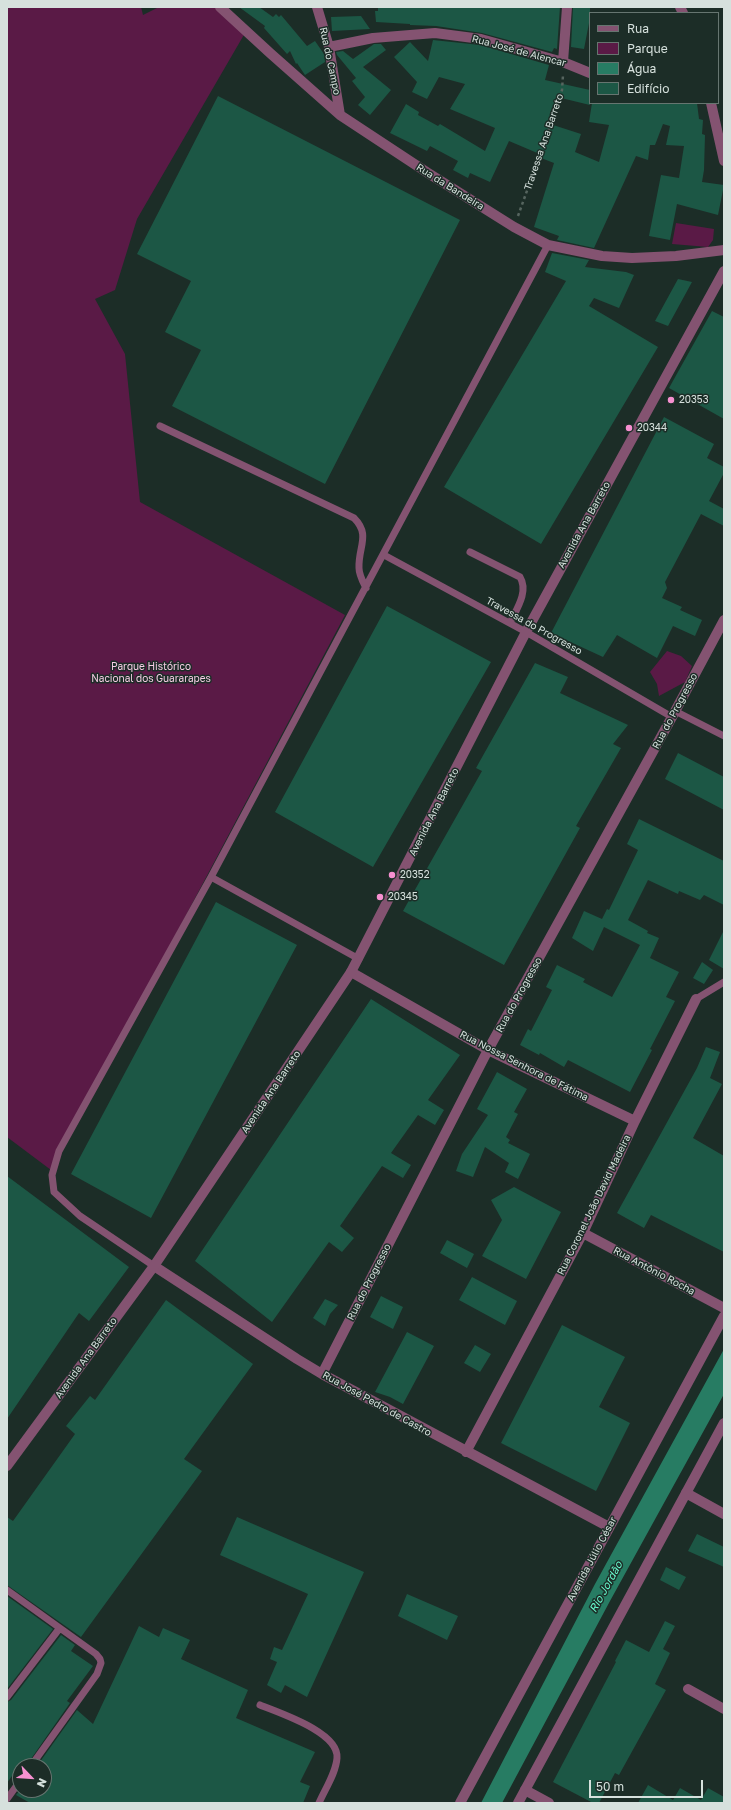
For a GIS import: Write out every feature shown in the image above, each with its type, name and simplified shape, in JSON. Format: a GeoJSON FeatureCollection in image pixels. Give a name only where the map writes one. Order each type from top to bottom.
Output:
{"type":"FeatureCollection","features":[{"type":"Feature","properties":{"kind":"street","name":"Rua da Bandeira"},"geometry":{"type":"LineString","coordinates":[[220,7],[270,54],[340,115],[428,173],[514,226],[548,244],[602,256],[632,258],[676,256],[723,246]]}},
{"type":"Feature","properties":{"kind":"street"},"geometry":{"type":"LineString","coordinates":[[563,62],[567,7]]}},
{"type":"Feature","properties":{"kind":"street","name":"Rua do Campo"},"geometry":{"type":"LineString","coordinates":[[319,8],[329,47],[340,115]]}},
{"type":"Feature","properties":{"kind":"street","name":"Rua José de Alencar"},"geometry":{"type":"LineString","coordinates":[[329,47],[372,38],[420,36],[434,33],[481,39],[563,62],[589,73]]}},
{"type":"Feature","properties":{"kind":"street"},"geometry":{"type":"LineString","coordinates":[[711,104],[724,161]]}},
{"type":"Feature","properties":{"kind":"street","name":"Avenida Ana Barreto"},"geometry":{"type":"LineString","coordinates":[[7,1466],[154,1266],[359,959],[526,632],[724,271]]}},
{"type":"Feature","properties":{"kind":"street","name":"Rua do Progresso"},"geometry":{"type":"LineString","coordinates":[[322,1374],[488,1050],[674,714],[724,620]]}},
{"type":"Feature","properties":{"kind":"street","name":"Rua Nossa Senhora de Fátima"},"geometry":{"type":"LineString","coordinates":[[351,972],[488,1050],[635,1121]]}},
{"type":"Feature","properties":{"kind":"street","name":"Rua Coronel João David Madeira"},"geometry":{"type":"LineString","coordinates":[[466,1452],[583,1233],[635,1121],[696,999]]}},
{"type":"Feature","properties":{"kind":"street","name":"Rua Antônio Rocha"},"geometry":{"type":"LineString","coordinates":[[583,1233],[724,1308]]}},
{"type":"Feature","properties":{"kind":"street","name":"Rua José Pedro de Castro"},"geometry":{"type":"LineString","coordinates":[[154,1266],[322,1374],[609,1528]]}},
{"type":"Feature","properties":{"kind":"street","name":"Avenida Júlio César"},"geometry":{"type":"LineString","coordinates":[[460,1803],[609,1528],[719,1335],[724,1316]]}},
{"type":"Feature","properties":{"kind":"street"},"geometry":{"type":"LineString","coordinates":[[518,1803],[724,1423]]}},
{"type":"Feature","properties":{"kind":"street"},"geometry":{"type":"LineString","coordinates":[[686,1493],[724,1514]]}},
{"type":"Feature","properties":{"kind":"street"},"geometry":{"type":"LineString","coordinates":[[688,1689],[724,1709]]}},
{"type":"Feature","properties":{"kind":"street"},"geometry":{"type":"LineString","coordinates":[[525,1790],[549,1803]]}},
{"type":"Feature","properties":{"kind":"lane"},"geometry":{"type":"LineString","coordinates":[[154,1266],[80,1216],[54,1192],[52,1175],[60,1151],[211,877],[384,555],[548,244]]}},
{"type":"Feature","properties":{"kind":"lane"},"geometry":{"type":"LineString","coordinates":[[160,426],[354,518],[360,524],[364,533],[359,568],[366,588]]}},
{"type":"Feature","properties":{"kind":"lane"},"geometry":{"type":"LineString","coordinates":[[470,552],[520,578],[523,582],[522,596],[510,624]]}},
{"type":"Feature","properties":{"kind":"lane","name":"Travessa do Progresso"},"geometry":{"type":"LineString","coordinates":[[384,555],[674,714],[724,736]]}},
{"type":"Feature","properties":{"kind":"lane"},"geometry":{"type":"LineString","coordinates":[[211,877],[359,959]]}},
{"type":"Feature","properties":{"kind":"lane"},"geometry":{"type":"LineString","coordinates":[[696,999],[724,982]]}},
{"type":"Feature","properties":{"kind":"lane"},"geometry":{"type":"LineString","coordinates":[[7,1590],[100,1659],[100,1667],[90,1684],[37,1758]]}},
{"type":"Feature","properties":{"kind":"lane"},"geometry":{"type":"LineString","coordinates":[[7,1697],[60,1629]]}},
{"type":"Feature","properties":{"kind":"lane"},"geometry":{"type":"LineString","coordinates":[[260,1705],[315,1729],[326,1736],[333,1744],[337,1756],[335,1767],[318,1803]]}},
{"type":"Feature","properties":{"kind":"path","name":"Travessa Ana Barreto"},"geometry":{"type":"LineString","coordinates":[[514,226],[562,90],[563,62]]}},
{"type":"Feature","properties":{"kind":"green space","name":"Parque Histórico Nacional dos Guararapes"},"geometry":{"type":"Polygon","coordinates":[[[7,7],[141,7],[143,15],[159,7],[221,7],[245,33],[137,219],[115,290],[95,299],[125,354],[140,502],[345,615],[51,1170],[7,1137],[7,7]]]}},
{"type":"Feature","properties":{"kind":"green space"},"geometry":{"type":"Polygon","coordinates":[[[676,223],[714,229],[713,240],[708,247],[672,244],[676,223]]]}},
{"type":"Feature","properties":{"kind":"green space"},"geometry":{"type":"Polygon","coordinates":[[[667,651],[681,656],[692,666],[685,682],[659,696],[657,684],[650,672],[667,651]]]}},
{"type":"Feature","properties":{"kind":"water","name":"Rio Jordão"},"geometry":{"type":"Polygon","coordinates":[[[724,1349],[724,1394],[610,1601],[502,1803],[481,1803],[595,1584],[724,1349]]]}},
{"type":"Feature","properties":{"kind":"building"},"geometry":{"type":"Polygon","coordinates":[[[239,7],[259,7],[273,17],[276,14],[279,17],[281,15],[307,46],[315,41],[324,54],[325,62],[305,75],[297,63],[296,64],[290,51],[287,54],[264,28],[265,26],[239,7]]]}},
{"type":"Feature","properties":{"kind":"building"},"geometry":{"type":"Polygon","coordinates":[[[378,7],[560,7],[557,49],[554,48],[552,52],[482,33],[436,26],[376,22],[375,11],[378,11],[378,7]]]}},
{"type":"Feature","properties":{"kind":"building"},"geometry":{"type":"Polygon","coordinates":[[[573,7],[590,7],[589,23],[584,49],[571,47],[573,7]]]}},
{"type":"Feature","properties":{"kind":"building"},"geometry":{"type":"Polygon","coordinates":[[[361,16],[370,29],[332,31],[331,17],[361,16]]]}},
{"type":"Feature","properties":{"kind":"building"},"geometry":{"type":"Polygon","coordinates":[[[433,40],[480,45],[549,65],[545,80],[589,90],[590,105],[557,97],[547,123],[581,134],[575,152],[599,162],[609,125],[589,122],[592,104],[697,104],[699,119],[703,120],[702,134],[705,135],[704,170],[702,182],[724,185],[718,215],[677,204],[670,240],[649,236],[661,175],[679,178],[684,146],[666,145],[670,126],[663,124],[655,145],[650,145],[648,160],[636,156],[594,248],[557,240],[559,236],[534,227],[554,163],[541,158],[542,155],[509,141],[490,182],[470,173],[468,178],[453,170],[458,161],[430,146],[427,151],[390,133],[406,104],[419,112],[418,115],[438,126],[440,124],[485,151],[495,128],[450,109],[465,84],[439,77],[427,99],[412,92],[417,82],[394,57],[410,42],[428,61],[433,40]]]}},
{"type":"Feature","properties":{"kind":"building"},"geometry":{"type":"Polygon","coordinates":[[[374,44],[381,44],[386,50],[363,67],[391,90],[370,115],[358,105],[365,97],[352,81],[356,78],[336,52],[343,51],[353,59],[374,44]]]}},
{"type":"Feature","properties":{"kind":"building"},"geometry":{"type":"Polygon","coordinates":[[[218,96],[460,220],[325,484],[172,406],[201,350],[165,332],[191,281],[137,254],[218,96]]]}},
{"type":"Feature","properties":{"kind":"building"},"geometry":{"type":"Polygon","coordinates":[[[552,253],[589,260],[585,267],[626,272],[634,275],[619,308],[594,298],[589,306],[658,347],[541,544],[444,487],[566,281],[545,272],[552,253]]]}},
{"type":"Feature","properties":{"kind":"building"},"geometry":{"type":"Polygon","coordinates":[[[678,279],[692,282],[668,326],[655,321],[678,279]]]}},
{"type":"Feature","properties":{"kind":"building"},"geometry":{"type":"Polygon","coordinates":[[[712,311],[724,317],[724,419],[669,388],[712,311]]]}},
{"type":"Feature","properties":{"kind":"building"},"geometry":{"type":"Polygon","coordinates":[[[664,417],[714,444],[707,458],[724,467],[724,473],[709,501],[724,509],[724,526],[701,514],[665,582],[667,588],[662,598],[682,607],[680,610],[702,620],[695,636],[673,626],[657,658],[617,635],[603,657],[551,633],[664,417]]]}},
{"type":"Feature","properties":{"kind":"building"},"geometry":{"type":"Polygon","coordinates":[[[387,606],[491,662],[373,867],[275,812],[387,606]]]}},
{"type":"Feature","properties":{"kind":"building"},"geometry":{"type":"Polygon","coordinates":[[[535,663],[568,677],[560,693],[628,725],[613,744],[621,748],[576,826],[580,828],[504,965],[403,911],[482,771],[476,768],[535,663]]]}},
{"type":"Feature","properties":{"kind":"building"},"geometry":{"type":"Polygon","coordinates":[[[678,753],[724,777],[724,810],[665,779],[678,753]]]}},
{"type":"Feature","properties":{"kind":"building"},"geometry":{"type":"Polygon","coordinates":[[[639,819],[724,861],[724,905],[704,895],[700,900],[679,891],[678,894],[648,880],[628,920],[648,931],[647,933],[659,938],[650,958],[679,972],[666,997],[675,1001],[630,1092],[568,1060],[564,1067],[540,1053],[539,1055],[520,1045],[528,1029],[531,1031],[552,990],[546,987],[557,965],[585,979],[583,982],[612,997],[640,945],[604,927],[593,951],[572,938],[584,911],[602,919],[607,909],[609,910],[638,850],[627,844],[639,819]]]}},
{"type":"Feature","properties":{"kind":"building"},"geometry":{"type":"Polygon","coordinates":[[[216,902],[297,945],[151,1218],[71,1174],[216,902]]]}},
{"type":"Feature","properties":{"kind":"building"},"geometry":{"type":"Polygon","coordinates":[[[724,930],[724,969],[709,960],[724,930]]]}},
{"type":"Feature","properties":{"kind":"building"},"geometry":{"type":"Polygon","coordinates":[[[702,962],[713,970],[704,984],[693,978],[702,962]]]}},
{"type":"Feature","properties":{"kind":"building"},"geometry":{"type":"Polygon","coordinates":[[[371,999],[460,1055],[428,1100],[444,1110],[435,1125],[418,1115],[391,1153],[411,1165],[403,1178],[382,1166],[340,1226],[354,1238],[342,1252],[329,1242],[272,1322],[195,1261],[371,999]]]}},
{"type":"Feature","properties":{"kind":"building"},"geometry":{"type":"Polygon","coordinates":[[[706,1047],[720,1052],[710,1078],[722,1084],[693,1138],[724,1156],[724,1252],[651,1215],[644,1228],[617,1213],[697,1068],[706,1047]]]}},
{"type":"Feature","properties":{"kind":"building"},"geometry":{"type":"Polygon","coordinates":[[[497,1072],[527,1089],[514,1112],[518,1114],[506,1137],[510,1140],[508,1143],[530,1154],[518,1179],[505,1172],[509,1163],[485,1147],[473,1177],[456,1171],[462,1154],[488,1115],[477,1109],[497,1072]]]}},
{"type":"Feature","properties":{"kind":"building"},"geometry":{"type":"Polygon","coordinates":[[[7,1176],[129,1267],[89,1321],[79,1313],[7,1419],[7,1176]]]}},
{"type":"Feature","properties":{"kind":"building"},"geometry":{"type":"Polygon","coordinates":[[[514,1187],[561,1212],[526,1279],[482,1256],[502,1220],[491,1200],[514,1187]]]}},
{"type":"Feature","properties":{"kind":"building"},"geometry":{"type":"Polygon","coordinates":[[[447,1240],[474,1254],[467,1268],[440,1253],[447,1240]]]}},
{"type":"Feature","properties":{"kind":"building"},"geometry":{"type":"Polygon","coordinates":[[[472,1277],[517,1301],[505,1325],[459,1300],[472,1277]]]}},
{"type":"Feature","properties":{"kind":"building"},"geometry":{"type":"Polygon","coordinates":[[[381,1296],[403,1307],[393,1329],[370,1317],[381,1296]]]}},
{"type":"Feature","properties":{"kind":"building"},"geometry":{"type":"Polygon","coordinates":[[[325,1299],[338,1305],[330,1314],[325,1326],[313,1318],[325,1299]]]}},
{"type":"Feature","properties":{"kind":"building"},"geometry":{"type":"Polygon","coordinates":[[[166,1300],[253,1364],[184,1459],[202,1471],[81,1637],[7,1585],[7,1517],[13,1521],[75,1434],[66,1426],[90,1396],[95,1400],[166,1300]]]}},
{"type":"Feature","properties":{"kind":"building"},"geometry":{"type":"Polygon","coordinates":[[[562,1325],[625,1357],[599,1407],[630,1423],[596,1491],[501,1443],[562,1325]]]}},
{"type":"Feature","properties":{"kind":"building"},"geometry":{"type":"Polygon","coordinates":[[[407,1332],[434,1346],[403,1404],[390,1397],[375,1392],[407,1332]]]}},
{"type":"Feature","properties":{"kind":"building"},"geometry":{"type":"Polygon","coordinates":[[[475,1345],[491,1354],[480,1372],[464,1363],[475,1345]]]}},
{"type":"Feature","properties":{"kind":"building"},"geometry":{"type":"Polygon","coordinates":[[[237,1517],[364,1572],[307,1697],[285,1685],[281,1693],[267,1685],[277,1662],[270,1659],[274,1647],[282,1650],[308,1594],[220,1555],[237,1517]]]}},
{"type":"Feature","properties":{"kind":"building"},"geometry":{"type":"Polygon","coordinates":[[[697,1534],[724,1547],[724,1567],[688,1551],[697,1534]]]}},
{"type":"Feature","properties":{"kind":"building"},"geometry":{"type":"Polygon","coordinates":[[[666,1567],[686,1577],[679,1590],[660,1580],[666,1567]]]}},
{"type":"Feature","properties":{"kind":"building"},"geometry":{"type":"Polygon","coordinates":[[[407,1594],[458,1616],[447,1640],[398,1616],[407,1594]]]}},
{"type":"Feature","properties":{"kind":"building"},"geometry":{"type":"Polygon","coordinates":[[[7,1596],[53,1629],[7,1689],[7,1596]]]}},
{"type":"Feature","properties":{"kind":"building"},"geometry":{"type":"Polygon","coordinates":[[[665,1621],[675,1626],[663,1649],[670,1653],[655,1684],[666,1690],[619,1775],[615,1773],[599,1803],[593,1803],[553,1782],[626,1640],[649,1652],[665,1621]]]}},
{"type":"Feature","properties":{"kind":"building"},"geometry":{"type":"Polygon","coordinates":[[[139,1626],[159,1637],[163,1628],[190,1640],[181,1659],[248,1690],[236,1718],[315,1752],[300,1782],[310,1786],[303,1803],[30,1803],[21,1798],[52,1798],[52,1758],[43,1758],[77,1710],[93,1724],[139,1626]]]}},
{"type":"Feature","properties":{"kind":"building"},"geometry":{"type":"Polygon","coordinates":[[[61,1635],[75,1645],[71,1651],[93,1666],[67,1701],[70,1703],[32,1758],[12,1758],[12,1776],[7,1783],[7,1702],[11,1700],[61,1635]]]}},
{"type":"Feature","properties":{"kind":"building"},"geometry":{"type":"Polygon","coordinates":[[[648,1785],[673,1800],[680,1788],[701,1800],[708,1788],[724,1797],[724,1803],[638,1803],[648,1785]]]}},
{"type":"Feature","properties":{"kind":"place","name":"20353"},"geometry":{"type":"Point","coordinates":[671,400]}},
{"type":"Feature","properties":{"kind":"place","name":"20344"},"geometry":{"type":"Point","coordinates":[629,428]}},
{"type":"Feature","properties":{"kind":"place","name":"20352"},"geometry":{"type":"Point","coordinates":[392,875]}},
{"type":"Feature","properties":{"kind":"place","name":"20345"},"geometry":{"type":"Point","coordinates":[380,897]}}]}
